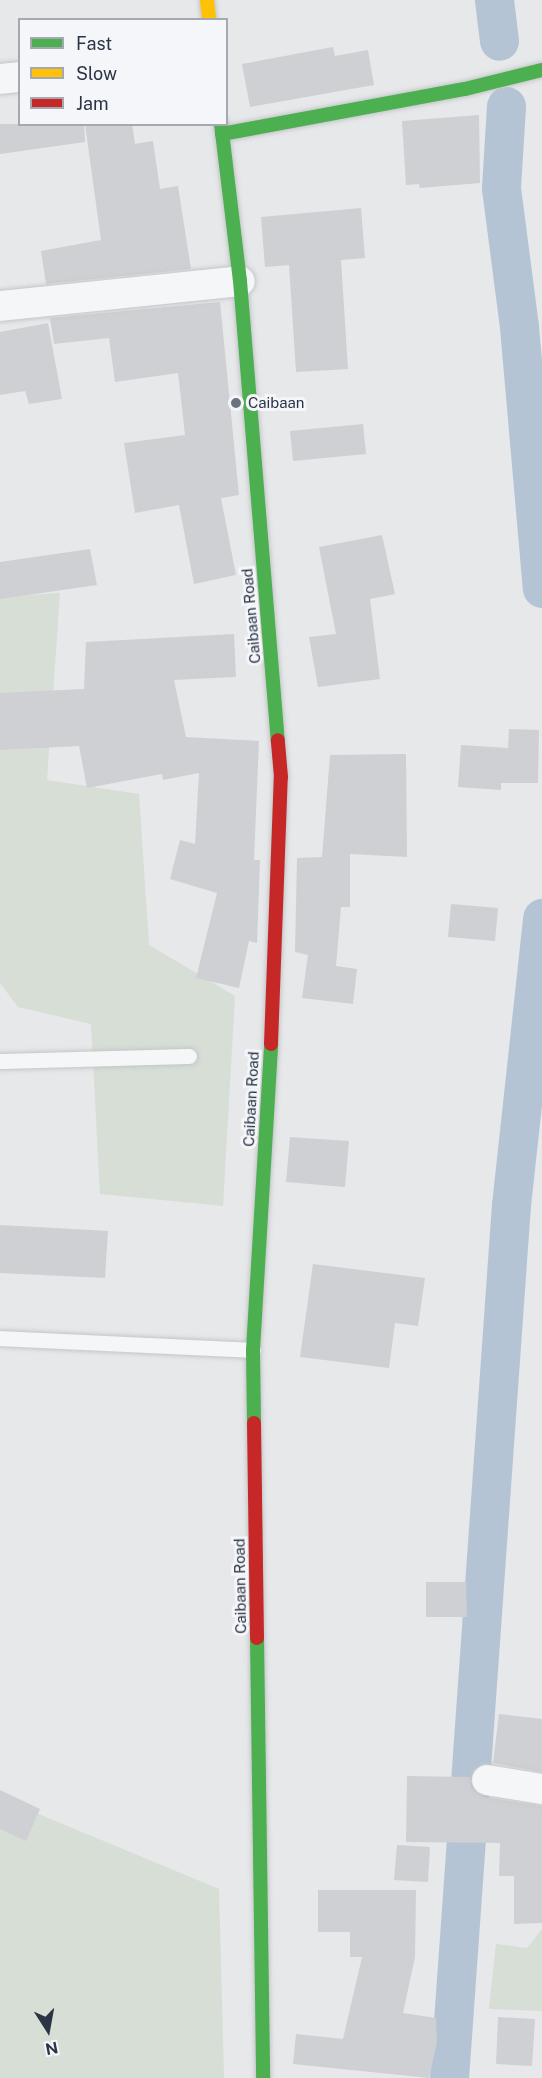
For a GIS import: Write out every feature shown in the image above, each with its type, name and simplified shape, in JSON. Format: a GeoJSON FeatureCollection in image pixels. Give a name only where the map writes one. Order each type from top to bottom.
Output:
{"type":"FeatureCollection","features":[{"type":"Feature","properties":{"kind":"street"},"geometry":{"type":"LineString","coordinates":[[207,0],[209,18]]}},
{"type":"Feature","properties":{"kind":"street"},"geometry":{"type":"LineString","coordinates":[[222,129],[465,89],[542,70]]}},
{"type":"Feature","properties":{"kind":"street"},"geometry":{"type":"LineString","coordinates":[[0,79],[18,77]]}},
{"type":"Feature","properties":{"kind":"street","name":"Caibaan Road"},"geometry":{"type":"LineString","coordinates":[[222,129],[240,281],[281,777],[275,981],[253,1350],[263,2078]]}},
{"type":"Feature","properties":{"kind":"street"},"geometry":{"type":"LineString","coordinates":[[0,306],[240,281]]}},
{"type":"Feature","properties":{"kind":"street"},"geometry":{"type":"LineString","coordinates":[[487,1780],[542,1789]]}},
{"type":"Feature","properties":{"kind":"lane"},"geometry":{"type":"LineString","coordinates":[[0,1061],[189,1056]]}},
{"type":"Feature","properties":{"kind":"lane"},"geometry":{"type":"LineString","coordinates":[[0,1338],[253,1350]]}},
{"type":"Feature","properties":{"kind":"shaded area"},"geometry":{"type":"Polygon","coordinates":[[[60,593],[47,780],[139,794],[149,945],[235,996],[223,1206],[100,1194],[91,1024],[18,1007],[0,983],[0,597],[60,593]]]}},
{"type":"Feature","properties":{"kind":"shaded area"},"geometry":{"type":"Polygon","coordinates":[[[0,1798],[219,1889],[224,2078],[0,2078],[0,1798]]]}},
{"type":"Feature","properties":{"kind":"shaded area"},"geometry":{"type":"Polygon","coordinates":[[[542,1929],[542,2011],[489,2009],[496,1944],[527,1948],[542,1929]]]}},
{"type":"Feature","properties":{"kind":"building"},"geometry":{"type":"Polygon","coordinates":[[[333,47],[335,56],[368,50],[374,85],[250,107],[242,64],[333,47]]]}},
{"type":"Feature","properties":{"kind":"building"},"geometry":{"type":"Polygon","coordinates":[[[479,115],[480,183],[420,188],[419,184],[406,185],[402,121],[479,115]]]}},
{"type":"Feature","properties":{"kind":"building"},"geometry":{"type":"Polygon","coordinates":[[[0,124],[84,126],[85,142],[0,154],[0,124]]]}},
{"type":"Feature","properties":{"kind":"building"},"geometry":{"type":"Polygon","coordinates":[[[85,126],[132,126],[135,144],[153,141],[160,189],[178,186],[191,269],[46,284],[41,251],[101,240],[85,126]]]}},
{"type":"Feature","properties":{"kind":"building"},"geometry":{"type":"Polygon","coordinates":[[[361,208],[365,258],[341,260],[348,369],[296,372],[289,265],[265,267],[261,217],[361,208]]]}},
{"type":"Feature","properties":{"kind":"building"},"geometry":{"type":"Polygon","coordinates":[[[220,302],[239,495],[221,498],[236,575],[194,584],[179,505],[135,513],[124,443],[185,435],[178,373],[115,382],[109,338],[54,344],[50,318],[220,302]]]}},
{"type":"Feature","properties":{"kind":"building"},"geometry":{"type":"Polygon","coordinates":[[[48,323],[62,399],[29,404],[25,391],[0,395],[0,332],[48,323]]]}},
{"type":"Feature","properties":{"kind":"building"},"geometry":{"type":"Polygon","coordinates":[[[363,424],[366,454],[293,461],[290,431],[363,424]]]}},
{"type":"Feature","properties":{"kind":"building"},"geometry":{"type":"Polygon","coordinates":[[[382,535],[395,594],[370,599],[380,679],[318,687],[309,637],[336,634],[319,547],[382,535]]]}},
{"type":"Feature","properties":{"kind":"building"},"geometry":{"type":"Polygon","coordinates":[[[90,549],[97,585],[0,599],[0,562],[90,549]]]}},
{"type":"Feature","properties":{"kind":"building"},"geometry":{"type":"Polygon","coordinates":[[[234,634],[236,677],[174,680],[186,737],[259,741],[254,860],[260,860],[257,943],[249,941],[239,988],[196,978],[217,893],[170,879],[180,840],[195,844],[199,773],[163,780],[162,774],[87,788],[79,746],[0,750],[0,693],[84,689],[86,642],[234,634]]]}},
{"type":"Feature","properties":{"kind":"building"},"geometry":{"type":"Polygon","coordinates":[[[509,729],[539,730],[538,783],[501,783],[501,790],[458,787],[461,745],[508,748],[509,729]]]}},
{"type":"Feature","properties":{"kind":"building"},"geometry":{"type":"Polygon","coordinates":[[[406,754],[407,857],[350,854],[350,907],[341,907],[336,966],[357,969],[353,1004],[302,998],[308,955],[295,952],[297,858],[322,857],[330,755],[406,754]]]}},
{"type":"Feature","properties":{"kind":"building"},"geometry":{"type":"Polygon","coordinates":[[[451,904],[498,908],[495,941],[448,937],[451,904]]]}},
{"type":"Feature","properties":{"kind":"building"},"geometry":{"type":"Polygon","coordinates":[[[290,1137],[349,1141],[345,1187],[286,1182],[290,1137]]]}},
{"type":"Feature","properties":{"kind":"building"},"geometry":{"type":"Polygon","coordinates":[[[0,1225],[108,1231],[105,1278],[0,1273],[0,1225]]]}},
{"type":"Feature","properties":{"kind":"building"},"geometry":{"type":"Polygon","coordinates":[[[313,1264],[425,1278],[418,1326],[395,1323],[389,1368],[300,1357],[313,1264]]]}},
{"type":"Feature","properties":{"kind":"building"},"geometry":{"type":"Polygon","coordinates":[[[426,1582],[466,1582],[467,1617],[426,1617],[426,1582]]]}},
{"type":"Feature","properties":{"kind":"building"},"geometry":{"type":"Polygon","coordinates":[[[499,1714],[542,1719],[542,1772],[493,1763],[499,1714]]]}},
{"type":"Feature","properties":{"kind":"building"},"geometry":{"type":"Polygon","coordinates":[[[407,1776],[470,1777],[471,1787],[484,1797],[542,1806],[542,1923],[514,1924],[514,1876],[499,1876],[500,1843],[406,1842],[407,1776]]]}},
{"type":"Feature","properties":{"kind":"building"},"geometry":{"type":"Polygon","coordinates":[[[0,1790],[40,1809],[26,1841],[0,1829],[0,1790]]]}},
{"type":"Feature","properties":{"kind":"building"},"geometry":{"type":"Polygon","coordinates":[[[397,1845],[430,1847],[428,1882],[394,1880],[397,1845]]]}},
{"type":"Feature","properties":{"kind":"building"},"geometry":{"type":"Polygon","coordinates":[[[318,1890],[416,1890],[415,1957],[403,2013],[436,2018],[437,2042],[429,2078],[293,2064],[296,2034],[343,2039],[362,1957],[350,1957],[350,1932],[318,1932],[318,1890]]]}},
{"type":"Feature","properties":{"kind":"building"},"geometry":{"type":"Polygon","coordinates":[[[498,2017],[535,2019],[532,2066],[496,2064],[498,2017]]]}},
{"type":"Feature","properties":{"kind":"waterway"},"geometry":{"type":"LineString","coordinates":[[494,0],[499,41]]}},
{"type":"Feature","properties":{"kind":"waterway"},"geometry":{"type":"LineString","coordinates":[[506,106],[501,188],[519,327],[542,588]]}},
{"type":"Feature","properties":{"kind":"waterway"},"geometry":{"type":"LineString","coordinates":[[449,2078],[511,1205],[542,918]]}},
{"type":"Feature","properties":{"kind":"traffic: fast"},"geometry":{"type":"LineString","coordinates":[[222,134],[465,89],[542,70]]}},
{"type":"Feature","properties":{"kind":"traffic: fast"},"geometry":{"type":"LineString","coordinates":[[221,126],[240,281],[278,740]]}},
{"type":"Feature","properties":{"kind":"traffic: fast"},"geometry":{"type":"LineString","coordinates":[[254,1423],[253,1350],[271,1044]]}},
{"type":"Feature","properties":{"kind":"traffic: fast"},"geometry":{"type":"LineString","coordinates":[[257,1638],[263,2078]]}},
{"type":"Feature","properties":{"kind":"traffic: slow"},"geometry":{"type":"LineString","coordinates":[[207,0],[209,18]]}},
{"type":"Feature","properties":{"kind":"traffic: jam"},"geometry":{"type":"LineString","coordinates":[[271,1044],[281,777],[278,740]]}},
{"type":"Feature","properties":{"kind":"traffic: jam"},"geometry":{"type":"LineString","coordinates":[[254,1423],[257,1638]]}},
{"type":"Feature","properties":{"kind":"place","name":"Caibaan"},"geometry":{"type":"Point","coordinates":[236,403]}}]}
